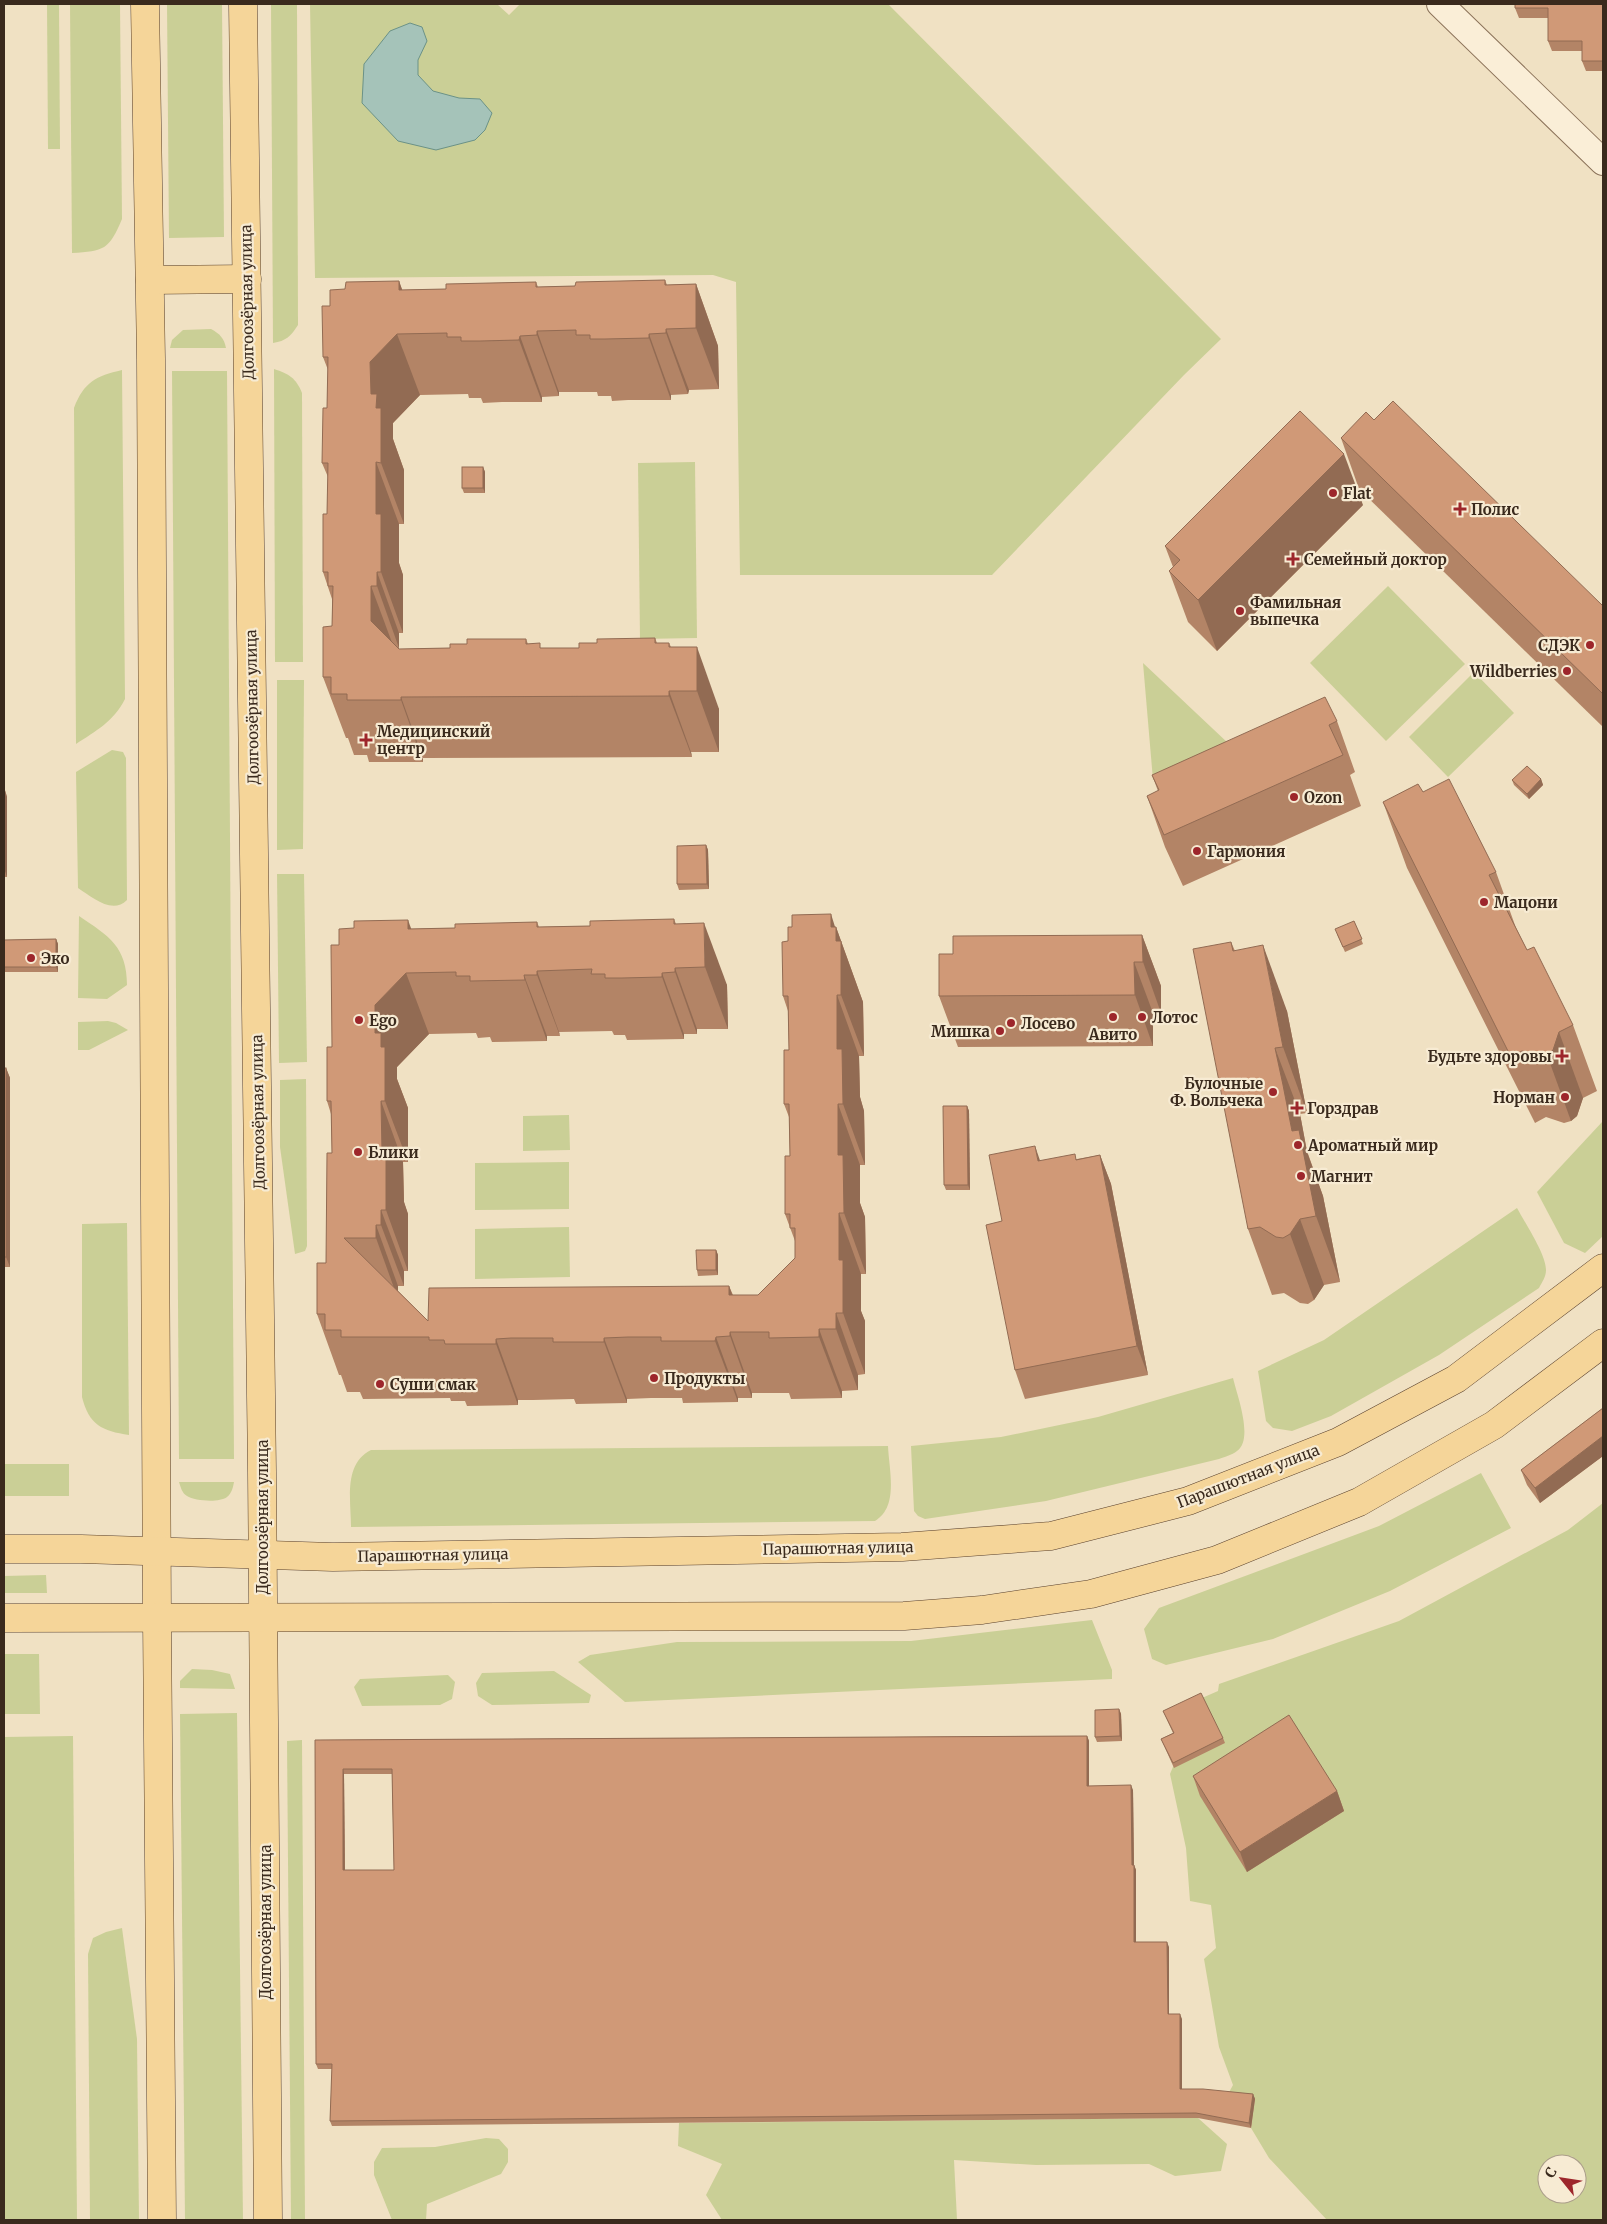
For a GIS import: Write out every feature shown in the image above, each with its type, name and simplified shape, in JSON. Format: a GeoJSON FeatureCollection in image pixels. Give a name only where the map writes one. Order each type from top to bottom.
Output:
{"type":"FeatureCollection","features":[{"type":"Feature","properties":{"kind":"main road"},"geometry":{"type":"LineString","coordinates":[[145,4],[150,280],[162,2220]]}},
{"type":"Feature","properties":{"kind":"main road","name":"Долгоозёрная улица"},"geometry":{"type":"LineString","coordinates":[[243,4],[263,1616],[268,2220]]}},
{"type":"Feature","properties":{"kind":"main road"},"geometry":{"type":"LineString","coordinates":[[150,280],[247,279]]}},
{"type":"Feature","properties":{"kind":"main road","name":"Парашютная улица"},"geometry":{"type":"LineString","coordinates":[[4,1549],[333,1556],[892,1547],[1051,1536],[1188,1501],[1338,1442],[1456,1379],[1603,1268]]}},
{"type":"Feature","properties":{"kind":"main road"},"geometry":{"type":"LineString","coordinates":[[4,1618],[904,1616],[982,1610],[1092,1594],[1217,1560],[1359,1502],[1494,1425],[1603,1343]]}},
{"type":"Feature","properties":{"kind":"street"},"geometry":{"type":"LineString","coordinates":[[1440,4],[1603,162]]}},
{"type":"Feature","properties":{"kind":"green space"},"geometry":{"type":"Polygon","coordinates":[[[47,4],[59,4],[60,149],[48,149],[47,4]]]}},
{"type":"Feature","properties":{"kind":"green space"},"geometry":{"type":"Polygon","coordinates":[[[70,4],[120,4],[122,219],[113,237],[104,247],[98,250],[72,253],[70,4]]]}},
{"type":"Feature","properties":{"kind":"green space"},"geometry":{"type":"Polygon","coordinates":[[[167,4],[222,4],[224,237],[169,238],[167,4]]]}},
{"type":"Feature","properties":{"kind":"green space"},"geometry":{"type":"Polygon","coordinates":[[[271,4],[297,4],[298,325],[288,337],[273,343],[271,4]]]}},
{"type":"Feature","properties":{"kind":"green space"},"geometry":{"type":"Polygon","coordinates":[[[310,4],[497,4],[509,15],[520,4],[888,4],[1221,339],[992,575],[740,575],[736,282],[713,275],[315,278],[310,4]]]}},
{"type":"Feature","properties":{"kind":"green space"},"geometry":{"type":"Polygon","coordinates":[[[211,329],[221,337],[226,348],[170,348],[172,340],[183,330],[211,329]]]}},
{"type":"Feature","properties":{"kind":"green space"},"geometry":{"type":"Polygon","coordinates":[[[274,369],[291,377],[302,393],[303,662],[275,662],[274,369]]]}},
{"type":"Feature","properties":{"kind":"green space"},"geometry":{"type":"Polygon","coordinates":[[[122,370],[125,699],[121,707],[110,719],[76,744],[74,408],[82,392],[92,382],[105,375],[122,370]]]}},
{"type":"Feature","properties":{"kind":"green space"},"geometry":{"type":"Polygon","coordinates":[[[172,371],[227,371],[234,1459],[179,1459],[172,371]]]}},
{"type":"Feature","properties":{"kind":"green space"},"geometry":{"type":"Polygon","coordinates":[[[695,462],[697,638],[640,639],[638,463],[695,462]]]}},
{"type":"Feature","properties":{"kind":"green space"},"geometry":{"type":"Polygon","coordinates":[[[1388,586],[1465,664],[1386,741],[1310,663],[1388,586]]]}},
{"type":"Feature","properties":{"kind":"green space"},"geometry":{"type":"Polygon","coordinates":[[[1143,663],[1229,744],[1153,780],[1143,663]]]}},
{"type":"Feature","properties":{"kind":"green space"},"geometry":{"type":"Polygon","coordinates":[[[1474,672],[1514,713],[1448,777],[1409,737],[1474,672]]]}},
{"type":"Feature","properties":{"kind":"green space"},"geometry":{"type":"Polygon","coordinates":[[[277,680],[304,680],[303,849],[277,850],[277,680]]]}},
{"type":"Feature","properties":{"kind":"green space"},"geometry":{"type":"Polygon","coordinates":[[[112,750],[123,752],[126,758],[127,900],[115,906],[102,903],[78,888],[76,772],[112,750]]]}},
{"type":"Feature","properties":{"kind":"green space"},"geometry":{"type":"Polygon","coordinates":[[[277,874],[304,874],[307,1062],[279,1063],[277,874]]]}},
{"type":"Feature","properties":{"kind":"green space"},"geometry":{"type":"Polygon","coordinates":[[[79,916],[99,930],[114,944],[124,961],[127,985],[107,999],[78,998],[79,916]]]}},
{"type":"Feature","properties":{"kind":"green space"},"geometry":{"type":"Polygon","coordinates":[[[108,1021],[128,1030],[89,1050],[78,1050],[78,1022],[108,1021]]]}},
{"type":"Feature","properties":{"kind":"green space"},"geometry":{"type":"Polygon","coordinates":[[[306,1079],[307,1246],[305,1251],[295,1254],[280,1147],[280,1080],[306,1079]]]}},
{"type":"Feature","properties":{"kind":"green space"},"geometry":{"type":"Polygon","coordinates":[[[569,1115],[570,1150],[523,1151],[523,1116],[569,1115]]]}},
{"type":"Feature","properties":{"kind":"green space"},"geometry":{"type":"Polygon","coordinates":[[[1603,1121],[1603,1236],[1585,1253],[1564,1243],[1537,1192],[1603,1121]]]}},
{"type":"Feature","properties":{"kind":"green space"},"geometry":{"type":"Polygon","coordinates":[[[569,1162],[569,1209],[475,1210],[475,1163],[569,1162]]]}},
{"type":"Feature","properties":{"kind":"green space"},"geometry":{"type":"Polygon","coordinates":[[[1517,1208],[1539,1247],[1545,1263],[1545,1275],[1539,1288],[1439,1355],[1331,1416],[1292,1431],[1273,1428],[1266,1421],[1258,1371],[1324,1340],[1517,1208]]]}},
{"type":"Feature","properties":{"kind":"green space"},"geometry":{"type":"Polygon","coordinates":[[[127,1223],[129,1435],[104,1429],[98,1425],[88,1414],[82,1397],[82,1224],[127,1223]]]}},
{"type":"Feature","properties":{"kind":"green space"},"geometry":{"type":"Polygon","coordinates":[[[569,1227],[570,1277],[475,1279],[475,1229],[569,1227]]]}},
{"type":"Feature","properties":{"kind":"green space"},"geometry":{"type":"Polygon","coordinates":[[[1233,1378],[1241,1405],[1244,1437],[1242,1445],[1230,1455],[1046,1501],[925,1519],[918,1516],[914,1511],[911,1446],[1001,1437],[1098,1417],[1233,1378]]]}},
{"type":"Feature","properties":{"kind":"green space"},"geometry":{"type":"Polygon","coordinates":[[[888,1446],[891,1477],[890,1497],[882,1515],[875,1521],[351,1527],[350,1495],[352,1474],[362,1456],[371,1450],[888,1446]]]}},
{"type":"Feature","properties":{"kind":"green space"},"geometry":{"type":"Polygon","coordinates":[[[4,1464],[69,1464],[69,1496],[4,1496],[4,1464]]]}},
{"type":"Feature","properties":{"kind":"green space"},"geometry":{"type":"Polygon","coordinates":[[[1481,1473],[1511,1528],[1390,1591],[1273,1639],[1166,1665],[1152,1659],[1144,1629],[1159,1608],[1379,1526],[1481,1473]]]}},
{"type":"Feature","properties":{"kind":"green space"},"geometry":{"type":"Polygon","coordinates":[[[179,1482],[234,1482],[231,1492],[227,1497],[207,1501],[187,1496],[179,1482]]]}},
{"type":"Feature","properties":{"kind":"green space"},"geometry":{"type":"Polygon","coordinates":[[[1603,1503],[1603,2220],[1327,2220],[1269,2158],[1251,2128],[1255,2099],[1227,2096],[1233,2085],[1219,2047],[1204,1959],[1216,1948],[1211,1905],[1190,1901],[1186,1848],[1170,1774],[1202,1698],[1218,1691],[1219,1684],[1399,1621],[1568,1530],[1603,1503]]]}},
{"type":"Feature","properties":{"kind":"green space"},"geometry":{"type":"Polygon","coordinates":[[[46,1575],[47,1593],[4,1593],[4,1576],[46,1575]]]}},
{"type":"Feature","properties":{"kind":"green space"},"geometry":{"type":"Polygon","coordinates":[[[1092,1620],[1112,1670],[1112,1679],[625,1702],[578,1662],[590,1655],[677,1642],[911,1641],[1092,1620]]]}},
{"type":"Feature","properties":{"kind":"green space"},"geometry":{"type":"Polygon","coordinates":[[[4,1654],[39,1654],[40,1714],[4,1714],[4,1654]]]}},
{"type":"Feature","properties":{"kind":"green space"},"geometry":{"type":"Polygon","coordinates":[[[192,1669],[212,1670],[230,1674],[235,1689],[180,1688],[180,1681],[192,1669]]]}},
{"type":"Feature","properties":{"kind":"green space"},"geometry":{"type":"Polygon","coordinates":[[[554,1671],[591,1695],[589,1703],[492,1705],[478,1696],[476,1683],[482,1673],[554,1671]]]}},
{"type":"Feature","properties":{"kind":"green space"},"geometry":{"type":"Polygon","coordinates":[[[448,1675],[455,1682],[452,1699],[440,1705],[362,1706],[354,1687],[360,1679],[448,1675]]]}},
{"type":"Feature","properties":{"kind":"green space"},"geometry":{"type":"Polygon","coordinates":[[[237,1713],[243,2220],[185,2220],[180,1714],[237,1713]]]}},
{"type":"Feature","properties":{"kind":"green space"},"geometry":{"type":"Polygon","coordinates":[[[73,1736],[77,2220],[4,2220],[4,1737],[73,1736]]]}},
{"type":"Feature","properties":{"kind":"green space"},"geometry":{"type":"Polygon","coordinates":[[[302,1740],[305,2220],[291,2220],[287,1741],[302,1740]]]}},
{"type":"Feature","properties":{"kind":"green space"},"geometry":{"type":"Polygon","coordinates":[[[122,1928],[137,2039],[139,2220],[90,2220],[88,1954],[93,1938],[122,1928]]]}},
{"type":"Feature","properties":{"kind":"green space"},"geometry":{"type":"Polygon","coordinates":[[[1198,2118],[1227,2144],[1221,2171],[1175,2176],[1149,2164],[1036,2165],[954,2160],[957,2220],[722,2220],[706,2195],[722,2164],[678,2146],[679,2123],[1198,2118]]]}},
{"type":"Feature","properties":{"kind":"green space"},"geometry":{"type":"Polygon","coordinates":[[[486,2138],[499,2139],[508,2149],[508,2162],[501,2174],[427,2204],[426,2220],[392,2220],[374,2175],[374,2162],[382,2148],[435,2147],[486,2138]]]}},
{"type":"Feature","properties":{"kind":"water"},"geometry":{"type":"Polygon","coordinates":[[[410,23],[422,27],[427,41],[418,60],[418,75],[433,91],[459,98],[480,99],[492,113],[485,130],[475,140],[436,150],[398,141],[362,103],[364,64],[390,31],[410,23]]]}},
{"type":"Feature","properties":{"kind":"building"},"geometry":{"type":"Polygon","coordinates":[[[1515,4],[1603,4],[1603,61],[1582,61],[1582,41],[1548,41],[1548,8],[1515,8],[1515,4]]]}},
{"type":"Feature","properties":{"kind":"building"},"geometry":{"type":"Polygon","coordinates":[[[665,280],[665,285],[696,284],[696,328],[666,329],[666,333],[649,334],[649,338],[605,339],[590,339],[590,335],[576,335],[576,330],[537,331],[537,335],[520,336],[519,340],[480,341],[461,341],[461,337],[447,337],[447,333],[397,334],[370,362],[371,394],[377,394],[376,408],[381,408],[381,463],[376,462],[376,514],[381,514],[381,572],[377,572],[377,586],[371,586],[371,621],[399,649],[450,648],[450,644],[467,644],[467,639],[526,639],[526,644],[540,643],[540,648],[579,648],[579,643],[597,643],[597,639],[655,638],[655,643],[669,643],[669,647],[697,647],[697,691],[669,691],[669,696],[401,697],[401,700],[347,700],[347,694],[331,694],[331,677],[323,677],[323,627],[332,626],[333,586],[328,586],[328,572],[323,572],[323,514],[327,514],[328,463],[322,463],[323,408],[327,408],[328,357],[323,357],[322,306],[330,306],[330,290],[345,289],[346,282],[399,281],[399,290],[446,289],[446,284],[536,282],[536,287],[575,286],[576,282],[665,280]]]}},
{"type":"Feature","properties":{"kind":"building"},"geometry":{"type":"Polygon","coordinates":[[[1393,401],[1603,606],[1603,694],[1341,438],[1366,412],[1374,420],[1393,401]]]}},
{"type":"Feature","properties":{"kind":"building"},"geometry":{"type":"Polygon","coordinates":[[[1300,411],[1344,454],[1198,600],[1169,571],[1180,560],[1165,546],[1300,411]]]}},
{"type":"Feature","properties":{"kind":"building"},"geometry":{"type":"Polygon","coordinates":[[[462,467],[483,467],[483,488],[462,488],[462,467]]]}},
{"type":"Feature","properties":{"kind":"building"},"geometry":{"type":"Polygon","coordinates":[[[1325,697],[1337,721],[1329,725],[1343,755],[1164,835],[1147,796],[1159,790],[1152,775],[1325,697]]]}},
{"type":"Feature","properties":{"kind":"building"},"geometry":{"type":"Polygon","coordinates":[[[1527,766],[1541,779],[1527,794],[1512,780],[1527,766]]]}},
{"type":"Feature","properties":{"kind":"building"},"geometry":{"type":"Polygon","coordinates":[[[1449,779],[1496,872],[1489,875],[1527,950],[1534,947],[1573,1025],[1559,1032],[1553,1050],[1547,1055],[1540,1057],[1522,1051],[1511,1057],[1383,802],[1418,784],[1423,792],[1449,779]]]}},
{"type":"Feature","properties":{"kind":"building"},"geometry":{"type":"Polygon","coordinates":[[[706,845],[707,884],[677,884],[677,846],[706,845]]]}},
{"type":"Feature","properties":{"kind":"building"},"geometry":{"type":"Polygon","coordinates":[[[831,914],[831,927],[836,927],[836,941],[841,941],[841,995],[837,995],[837,1049],[842,1049],[843,1104],[838,1104],[838,1155],[843,1155],[844,1213],[839,1213],[839,1260],[843,1260],[843,1313],[836,1313],[836,1329],[819,1329],[819,1337],[769,1338],[769,1332],[730,1332],[730,1336],[716,1337],[715,1341],[661,1341],[661,1337],[628,1337],[604,1338],[604,1342],[553,1342],[553,1338],[511,1338],[496,1339],[496,1344],[445,1344],[444,1340],[429,1340],[429,1337],[341,1337],[341,1330],[325,1330],[325,1314],[317,1314],[317,1263],[326,1263],[327,1153],[332,1153],[331,1101],[327,1101],[327,1047],[332,1047],[331,945],[339,945],[339,929],[354,928],[354,921],[408,920],[408,929],[455,928],[455,924],[537,922],[537,927],[590,926],[590,921],[674,919],[674,924],[704,923],[705,967],[675,968],[675,972],[662,973],[662,977],[622,978],[605,978],[605,974],[591,974],[592,969],[537,971],[537,975],[524,975],[525,980],[470,981],[470,976],[456,976],[456,972],[406,973],[375,1005],[375,1033],[381,1033],[381,1047],[385,1047],[385,1101],[381,1101],[382,1152],[386,1152],[386,1210],[381,1210],[381,1225],[376,1225],[376,1238],[344,1238],[428,1321],[429,1288],[729,1286],[729,1295],[758,1295],[795,1258],[795,1228],[790,1228],[790,1214],[785,1214],[785,1156],[790,1156],[789,1104],[784,1104],[784,1050],[789,1050],[788,996],[783,996],[782,942],[788,941],[788,927],[792,927],[792,915],[831,914]]]}},
{"type":"Feature","properties":{"kind":"building"},"geometry":{"type":"Polygon","coordinates":[[[1354,921],[1362,939],[1343,947],[1335,929],[1354,921]]]}},
{"type":"Feature","properties":{"kind":"building"},"geometry":{"type":"Polygon","coordinates":[[[1142,935],[1143,962],[1134,962],[1135,995],[939,996],[939,954],[953,954],[953,936],[1142,935]]]}},
{"type":"Feature","properties":{"kind":"building","name":"Эко"},"geometry":{"type":"Polygon","coordinates":[[[56,939],[56,967],[4,967],[4,940],[56,939]]]}},
{"type":"Feature","properties":{"kind":"building"},"geometry":{"type":"Polygon","coordinates":[[[1231,942],[1233,951],[1263,945],[1283,1047],[1275,1048],[1292,1131],[1299,1130],[1316,1216],[1300,1219],[1290,1234],[1283,1238],[1276,1237],[1260,1227],[1248,1229],[1193,949],[1231,942]]]}},
{"type":"Feature","properties":{"kind":"building"},"geometry":{"type":"Polygon","coordinates":[[[4,1068],[6,1068],[6,1257],[4,1257],[4,1068]]]}},
{"type":"Feature","properties":{"kind":"building"},"geometry":{"type":"Polygon","coordinates":[[[943,1106],[967,1106],[968,1185],[944,1185],[943,1106]]]}},
{"type":"Feature","properties":{"kind":"building"},"geometry":{"type":"Polygon","coordinates":[[[1035,1146],[1038,1161],[1075,1154],[1076,1160],[1100,1155],[1137,1346],[1015,1370],[986,1225],[1002,1221],[989,1155],[1035,1146]]]}},
{"type":"Feature","properties":{"kind":"building"},"geometry":{"type":"Polygon","coordinates":[[[696,1250],[716,1250],[716,1270],[697,1270],[696,1250]]]}},
{"type":"Feature","properties":{"kind":"building"},"geometry":{"type":"Polygon","coordinates":[[[1603,1408],[1603,1436],[1535,1488],[1521,1470],[1603,1408]]]}},
{"type":"Feature","properties":{"kind":"building"},"geometry":{"type":"Polygon","coordinates":[[[1201,1693],[1223,1738],[1173,1763],[1161,1739],[1174,1733],[1163,1711],[1201,1693]]]}},
{"type":"Feature","properties":{"kind":"building"},"geometry":{"type":"Polygon","coordinates":[[[1119,1709],[1120,1736],[1095,1737],[1095,1710],[1119,1709]]]}},
{"type":"Feature","properties":{"kind":"building"},"geometry":{"type":"Polygon","coordinates":[[[1289,1715],[1337,1791],[1240,1852],[1193,1776],[1289,1715]]]}},
{"type":"Feature","properties":{"kind":"building"},"geometry":{"type":"Polygon","coordinates":[[[1087,1736],[1087,1786],[1131,1785],[1134,1942],[1167,1942],[1168,2014],[1180,2014],[1180,2089],[1203,2089],[1253,2094],[1249,2123],[1196,2113],[330,2121],[332,2064],[316,2064],[315,1740],[1087,1736]],[[343,1769],[343,1870],[394,1870],[392,1769],[343,1769]]]}},
{"type":"Feature","properties":{"kind":"place","name":"Flat"},"geometry":{"type":"Point","coordinates":[1333,493]}},
{"type":"Feature","properties":{"kind":"place","name":"Полис"},"geometry":{"type":"Point","coordinates":[1460,509]}},
{"type":"Feature","properties":{"kind":"place","name":"Семейный доктор"},"geometry":{"type":"Point","coordinates":[1293,559]}},
{"type":"Feature","properties":{"kind":"place","name":"Фамильная выпечка"},"geometry":{"type":"Point","coordinates":[1240,611]}},
{"type":"Feature","properties":{"kind":"place","name":"СДЭК"},"geometry":{"type":"Point","coordinates":[1590,645]}},
{"type":"Feature","properties":{"kind":"place","name":"Wildberries"},"geometry":{"type":"Point","coordinates":[1567,671]}},
{"type":"Feature","properties":{"kind":"place","name":"Медицинский центр"},"geometry":{"type":"Point","coordinates":[366,740]}},
{"type":"Feature","properties":{"kind":"place","name":"Ozon"},"geometry":{"type":"Point","coordinates":[1294,797]}},
{"type":"Feature","properties":{"kind":"place","name":"Гармония"},"geometry":{"type":"Point","coordinates":[1197,851]}},
{"type":"Feature","properties":{"kind":"place","name":"Мацони"},"geometry":{"type":"Point","coordinates":[1484,902]}},
{"type":"Feature","properties":{"kind":"place","name":"Эко"},"geometry":{"type":"Point","coordinates":[31,958]}},
{"type":"Feature","properties":{"kind":"place","name":"Авито"},"geometry":{"type":"Point","coordinates":[1113,1017]}},
{"type":"Feature","properties":{"kind":"place","name":"Лотос"},"geometry":{"type":"Point","coordinates":[1142,1017]}},
{"type":"Feature","properties":{"kind":"place","name":"Ego"},"geometry":{"type":"Point","coordinates":[359,1020]}},
{"type":"Feature","properties":{"kind":"place","name":"Лосево"},"geometry":{"type":"Point","coordinates":[1011,1023]}},
{"type":"Feature","properties":{"kind":"place","name":"Мишка"},"geometry":{"type":"Point","coordinates":[1000,1031]}},
{"type":"Feature","properties":{"kind":"place","name":"Будьте здоровы"},"geometry":{"type":"Point","coordinates":[1562,1056]}},
{"type":"Feature","properties":{"kind":"place","name":"Булочные Ф. Вольчека"},"geometry":{"type":"Point","coordinates":[1273,1092]}},
{"type":"Feature","properties":{"kind":"place","name":"Норман"},"geometry":{"type":"Point","coordinates":[1565,1097]}},
{"type":"Feature","properties":{"kind":"place","name":"Горздрав"},"geometry":{"type":"Point","coordinates":[1297,1108]}},
{"type":"Feature","properties":{"kind":"place","name":"Ароматный мир"},"geometry":{"type":"Point","coordinates":[1298,1145]}},
{"type":"Feature","properties":{"kind":"place","name":"Блики"},"geometry":{"type":"Point","coordinates":[358,1152]}},
{"type":"Feature","properties":{"kind":"place","name":"Магнит"},"geometry":{"type":"Point","coordinates":[1301,1176]}},
{"type":"Feature","properties":{"kind":"place","name":"Продукты"},"geometry":{"type":"Point","coordinates":[654,1378]}},
{"type":"Feature","properties":{"kind":"place","name":"Суши смак"},"geometry":{"type":"Point","coordinates":[380,1384]}}]}
